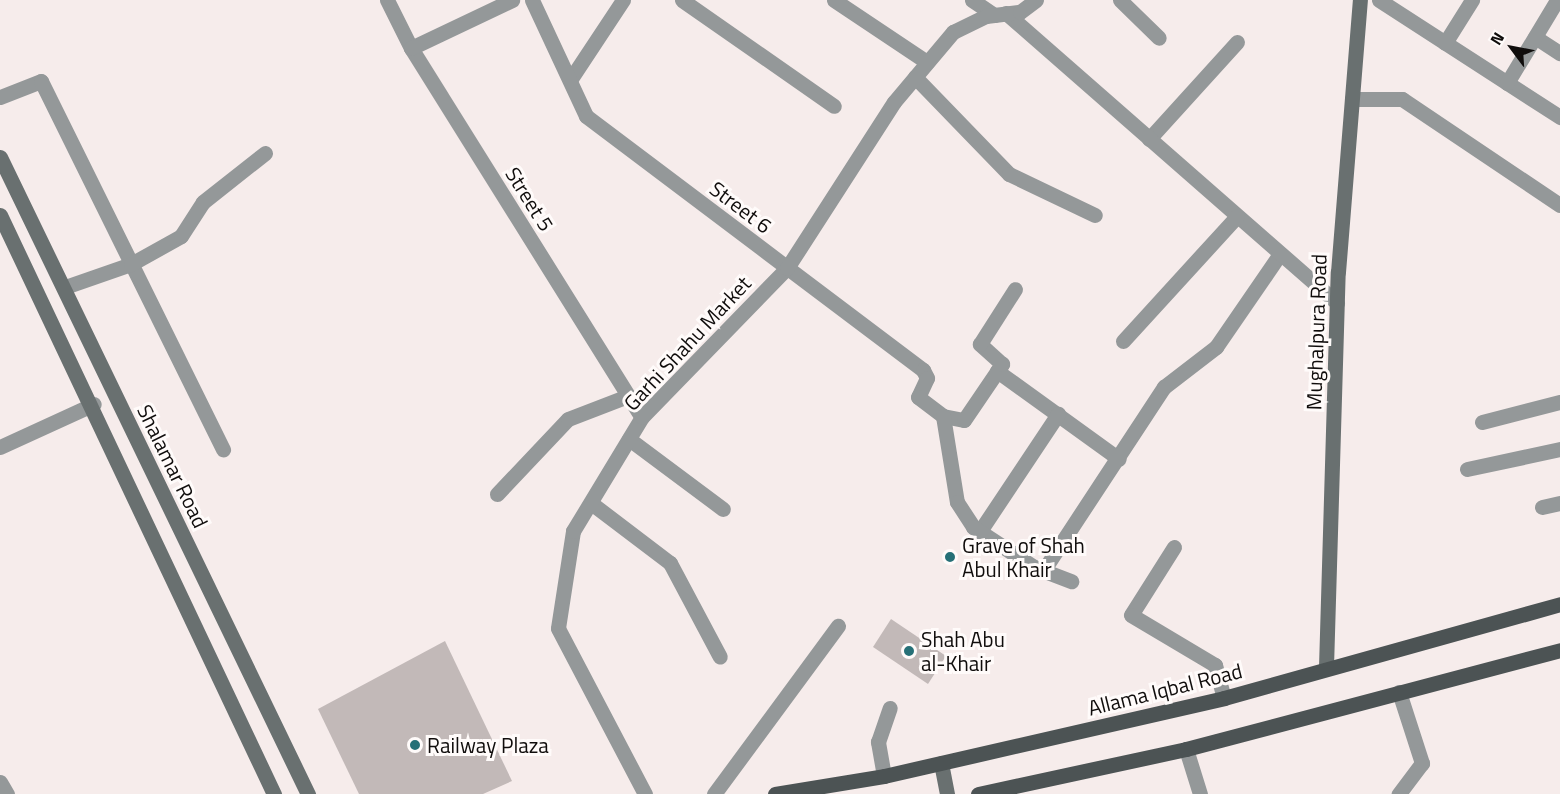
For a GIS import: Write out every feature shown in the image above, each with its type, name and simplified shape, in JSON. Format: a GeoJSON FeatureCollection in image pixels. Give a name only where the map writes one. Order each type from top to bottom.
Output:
{"type":"FeatureCollection","features":[{"type":"Feature","properties":{"kind":"main road","name":"Mughalpura Road"},"geometry":{"type":"LineString","coordinates":[[1326,667],[1337,303],[1360,0]]}},
{"type":"Feature","properties":{"kind":"main road","name":"Shalamar Road"},"geometry":{"type":"LineString","coordinates":[[0,157],[65,287],[308,794]]}},
{"type":"Feature","properties":{"kind":"main road"},"geometry":{"type":"LineString","coordinates":[[0,215],[94,404],[274,794]]}},
{"type":"Feature","properties":{"kind":"main road","name":"Allama Iqbal Road"},"geometry":{"type":"LineString","coordinates":[[775,794],[884,776],[1224,698],[1326,667],[1560,604]]}},
{"type":"Feature","properties":{"kind":"main road"},"geometry":{"type":"LineString","coordinates":[[978,794],[1186,749],[1560,650]]}},
{"type":"Feature","properties":{"kind":"main road"},"geometry":{"type":"LineString","coordinates":[[941,763],[947,794]]}},
{"type":"Feature","properties":{"kind":"street","name":"Street 5"},"geometry":{"type":"LineString","coordinates":[[387,0],[411,48],[642,417]]}},
{"type":"Feature","properties":{"kind":"street"},"geometry":{"type":"LineString","coordinates":[[411,48],[512,0]]}},
{"type":"Feature","properties":{"kind":"street","name":"Street 6"},"geometry":{"type":"LineString","coordinates":[[532,0],[586,116],[923,370],[927,378],[918,397],[943,416]]}},
{"type":"Feature","properties":{"kind":"street"},"geometry":{"type":"LineString","coordinates":[[570,80],[623,0]]}},
{"type":"Feature","properties":{"kind":"street"},"geometry":{"type":"LineString","coordinates":[[682,0],[834,106]]}},
{"type":"Feature","properties":{"kind":"street"},"geometry":{"type":"LineString","coordinates":[[834,0],[927,63]]}},
{"type":"Feature","properties":{"kind":"street"},"geometry":{"type":"LineString","coordinates":[[972,0],[1000,14],[1149,139],[1337,303]]}},
{"type":"Feature","properties":{"kind":"street","name":"Garhi Shahu Market"},"geometry":{"type":"LineString","coordinates":[[645,794],[558,628],[573,531],[642,417],[787,268],[915,77],[953,32],[1036,0]]}},
{"type":"Feature","properties":{"kind":"street"},"geometry":{"type":"LineString","coordinates":[[1120,0],[1159,38]]}},
{"type":"Feature","properties":{"kind":"street"},"geometry":{"type":"LineString","coordinates":[[1379,0],[1560,117]]}},
{"type":"Feature","properties":{"kind":"street"},"geometry":{"type":"LineString","coordinates":[[1445,43],[1472,0]]}},
{"type":"Feature","properties":{"kind":"street"},"geometry":{"type":"LineString","coordinates":[[1507,83],[1557,0]]}},
{"type":"Feature","properties":{"kind":"street"},"geometry":{"type":"LineString","coordinates":[[1535,37],[1560,53]]}},
{"type":"Feature","properties":{"kind":"street"},"geometry":{"type":"LineString","coordinates":[[1149,139],[1237,42]]}},
{"type":"Feature","properties":{"kind":"street"},"geometry":{"type":"LineString","coordinates":[[915,77],[1009,174],[1095,214]]}},
{"type":"Feature","properties":{"kind":"street"},"geometry":{"type":"LineString","coordinates":[[0,97],[41,81],[223,450]]}},
{"type":"Feature","properties":{"kind":"street"},"geometry":{"type":"LineString","coordinates":[[1352,99],[1402,99],[1560,205]]}},
{"type":"Feature","properties":{"kind":"street"},"geometry":{"type":"LineString","coordinates":[[65,287],[131,264],[181,236],[203,202],[265,153]]}},
{"type":"Feature","properties":{"kind":"street"},"geometry":{"type":"LineString","coordinates":[[1123,341],[1237,216]]}},
{"type":"Feature","properties":{"kind":"street"},"geometry":{"type":"LineString","coordinates":[[1045,568],[1119,459],[1164,387],[1216,346],[1280,254]]}},
{"type":"Feature","properties":{"kind":"street"},"geometry":{"type":"LineString","coordinates":[[1015,289],[980,344],[982,351],[1003,361],[964,420],[943,416],[957,502],[980,531],[1034,567],[1045,568],[1071,581]]}},
{"type":"Feature","properties":{"kind":"street"},"geometry":{"type":"LineString","coordinates":[[997,371],[1119,459]]}},
{"type":"Feature","properties":{"kind":"street"},"geometry":{"type":"LineString","coordinates":[[497,494],[568,419],[628,396]]}},
{"type":"Feature","properties":{"kind":"street"},"geometry":{"type":"LineString","coordinates":[[1482,422],[1560,402]]}},
{"type":"Feature","properties":{"kind":"street"},"geometry":{"type":"LineString","coordinates":[[0,447],[94,404]]}},
{"type":"Feature","properties":{"kind":"street"},"geometry":{"type":"LineString","coordinates":[[980,531],[1058,414]]}},
{"type":"Feature","properties":{"kind":"street"},"geometry":{"type":"LineString","coordinates":[[629,439],[723,509]]}},
{"type":"Feature","properties":{"kind":"street"},"geometry":{"type":"LineString","coordinates":[[1467,469],[1560,449]]}},
{"type":"Feature","properties":{"kind":"street"},"geometry":{"type":"LineString","coordinates":[[591,503],[669,563],[720,657]]}},
{"type":"Feature","properties":{"kind":"street"},"geometry":{"type":"LineString","coordinates":[[1542,507],[1560,503]]}},
{"type":"Feature","properties":{"kind":"street"},"geometry":{"type":"LineString","coordinates":[[1174,547],[1131,615],[1215,665],[1224,698]]}},
{"type":"Feature","properties":{"kind":"street"},"geometry":{"type":"LineString","coordinates":[[714,794],[838,626]]}},
{"type":"Feature","properties":{"kind":"street"},"geometry":{"type":"LineString","coordinates":[[1399,692],[1422,763],[1400,794]]}},
{"type":"Feature","properties":{"kind":"street"},"geometry":{"type":"LineString","coordinates":[[884,776],[878,742],[890,708]]}},
{"type":"Feature","properties":{"kind":"street"},"geometry":{"type":"LineString","coordinates":[[1186,749],[1200,794]]}},
{"type":"Feature","properties":{"kind":"street"},"geometry":{"type":"LineString","coordinates":[[0,782],[7,794]]}},
{"type":"Feature","properties":{"kind":"building","name":"Shah Abu al-Khair"},"geometry":{"type":"Polygon","coordinates":[[[891,619],[946,656],[928,684],[873,647],[891,619]]]}},
{"type":"Feature","properties":{"kind":"building","name":"Railway Plaza"},"geometry":{"type":"Polygon","coordinates":[[[445,641],[512,781],[483,794],[359,794],[318,709],[445,641]]]}},
{"type":"Feature","properties":{"kind":"place","name":"Grave of Shah Abul Khair"},"geometry":{"type":"Point","coordinates":[950,557]}},
{"type":"Feature","properties":{"kind":"place","name":"Shah Abu al-Khair"},"geometry":{"type":"Point","coordinates":[909,651]}},
{"type":"Feature","properties":{"kind":"place","name":"Railway Plaza"},"geometry":{"type":"Point","coordinates":[415,745]}}]}
